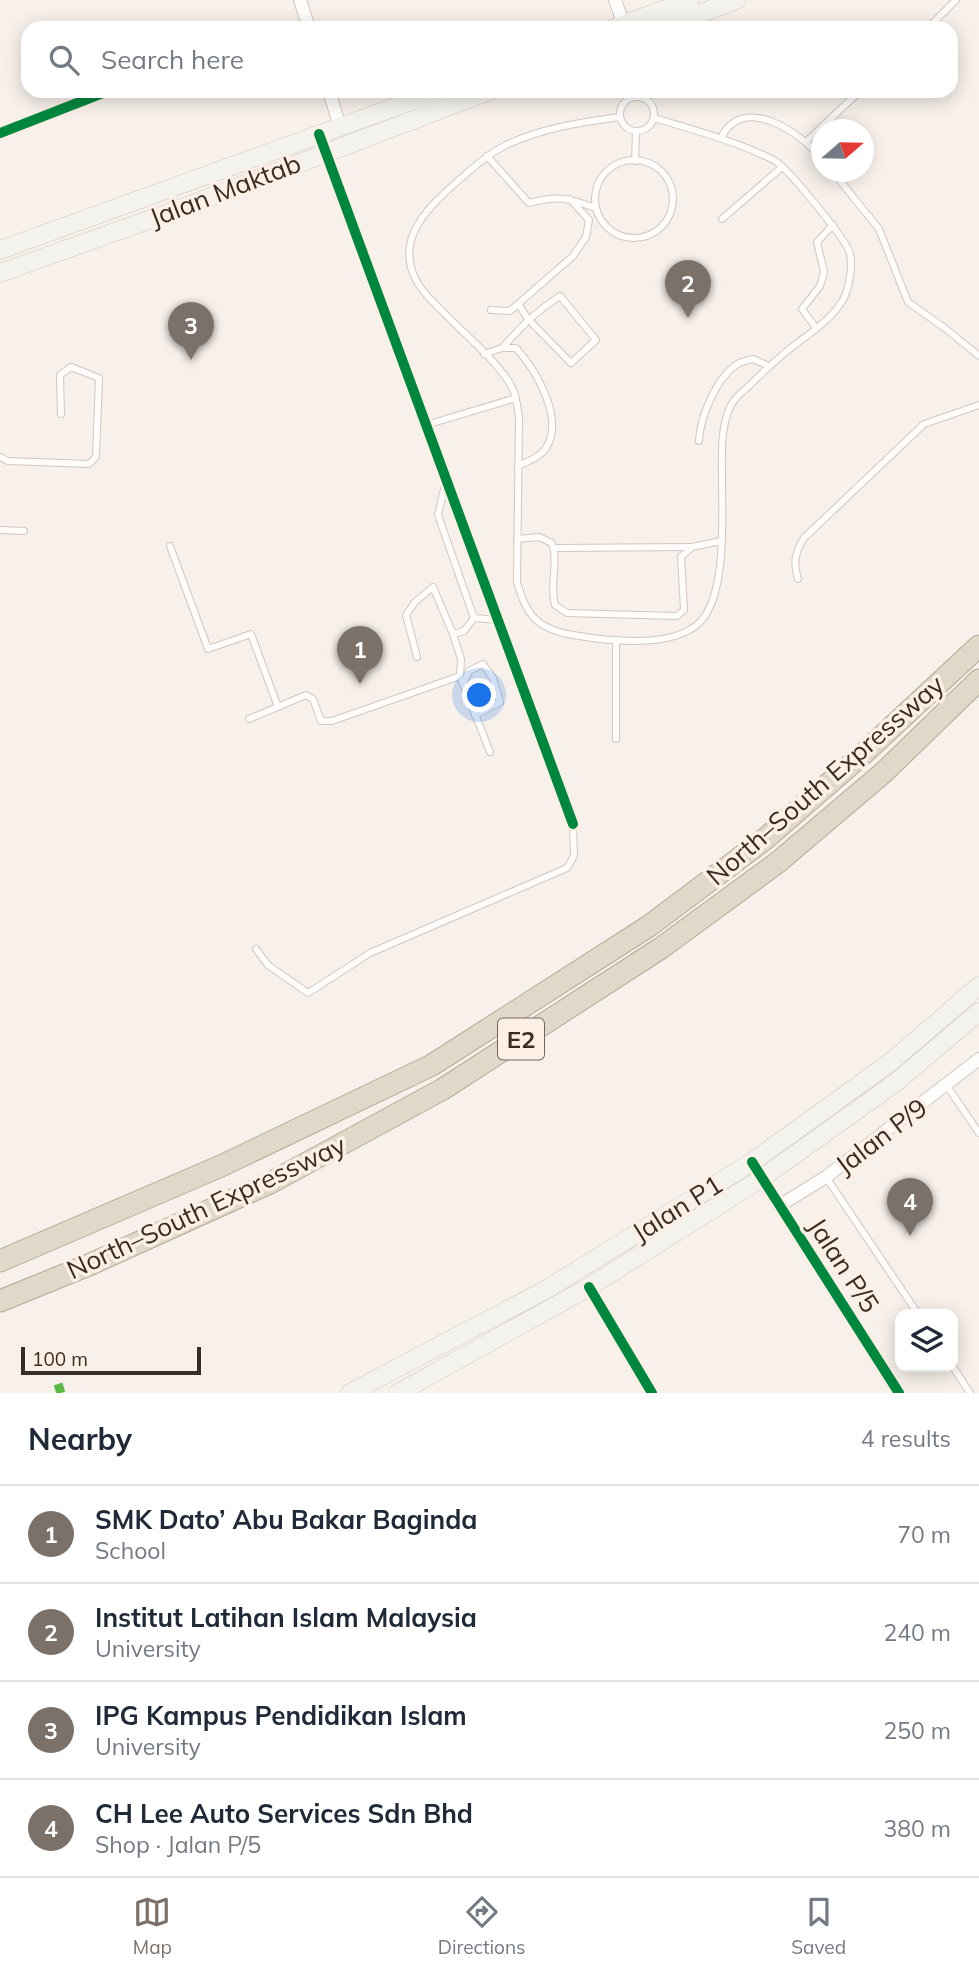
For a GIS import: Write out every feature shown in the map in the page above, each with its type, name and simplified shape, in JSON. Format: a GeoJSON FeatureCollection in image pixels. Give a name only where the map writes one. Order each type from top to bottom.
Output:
{"type":"FeatureCollection","features":[{"type":"Feature","properties":{"kind":"highway","name":"North–South Expressway"},"geometry":{"type":"LineString","coordinates":[[0,1261],[222,1166],[432,1065],[649,926],[765,839],[864,753],[979,646]]}},
{"type":"Feature","properties":{"kind":"highway","name":"North–South Expressway"},"geometry":{"type":"LineString","coordinates":[[0,1301],[91,1264],[271,1183],[443,1089],[661,948],[777,863],[883,773],[979,680]]}},
{"type":"Feature","properties":{"kind":"main road"},"geometry":{"type":"LineString","coordinates":[[658,21],[690,0]]}},
{"type":"Feature","properties":{"kind":"main road"},"geometry":{"type":"LineString","coordinates":[[662,21],[737,0]]}},
{"type":"Feature","properties":{"kind":"main road","name":"Jalan Maktab"},"geometry":{"type":"LineString","coordinates":[[0,250],[420,98]]}},
{"type":"Feature","properties":{"kind":"main road","name":"Jalan Maktab"},"geometry":{"type":"LineString","coordinates":[[0,273],[182,208],[470,98]]}},
{"type":"Feature","properties":{"kind":"main road","name":"Jalan P1"},"geometry":{"type":"LineString","coordinates":[[350,1393],[547,1289],[752,1162],[892,1061],[979,986]]}},
{"type":"Feature","properties":{"kind":"main road","name":"Jalan P1"},"geometry":{"type":"LineString","coordinates":[[398,1393],[589,1287],[762,1178],[895,1083],[979,1012]]}},
{"type":"Feature","properties":{"kind":"street"},"geometry":{"type":"LineString","coordinates":[[300,0],[307,21]]}},
{"type":"Feature","properties":{"kind":"street"},"geometry":{"type":"LineString","coordinates":[[615,0],[620,21]]}},
{"type":"Feature","properties":{"kind":"street"},"geometry":{"type":"LineString","coordinates":[[0,133],[90,98]]}},
{"type":"Feature","properties":{"kind":"street"},"geometry":{"type":"LineString","coordinates":[[331,98],[340,127]]}},
{"type":"Feature","properties":{"kind":"street"},"geometry":{"type":"LineString","coordinates":[[319,134],[573,824]]}},
{"type":"Feature","properties":{"kind":"street","name":"Jalan P/9"},"geometry":{"type":"LineString","coordinates":[[779,1206],[826,1177],[979,1059]]}},
{"type":"Feature","properties":{"kind":"street","name":"Jalan P/5"},"geometry":{"type":"LineString","coordinates":[[752,1162],[899,1393]]}},
{"type":"Feature","properties":{"kind":"street"},"geometry":{"type":"LineString","coordinates":[[589,1287],[652,1393]]}},
{"type":"Feature","properties":{"kind":"lane"},"geometry":{"type":"LineString","coordinates":[[935,21],[956,0]]}},
{"type":"Feature","properties":{"kind":"lane"},"geometry":{"type":"LineString","coordinates":[[632,98],[621,108],[620,117],[626,127],[636,131],[646,129],[654,118],[654,110],[648,101],[638,98]]}},
{"type":"Feature","properties":{"kind":"lane"},"geometry":{"type":"LineString","coordinates":[[806,142],[853,98]]}},
{"type":"Feature","properties":{"kind":"lane"},"geometry":{"type":"LineString","coordinates":[[620,117],[579,122],[554,129],[506,145],[488,156],[428,208],[414,230],[409,257],[415,279],[431,300],[509,382],[516,398],[519,417],[517,582],[522,600],[532,619],[555,632],[598,640],[654,640],[685,633],[699,624],[706,615],[719,580],[722,441],[725,420],[732,402],[769,366],[816,328],[843,300],[850,278],[850,253],[833,225],[778,162],[721,138],[654,118]]}},
{"type":"Feature","properties":{"kind":"lane"},"geometry":{"type":"LineString","coordinates":[[721,138],[727,126],[737,119],[764,118],[798,134],[811,147]]}},
{"type":"Feature","properties":{"kind":"lane"},"geometry":{"type":"LineString","coordinates":[[635,160],[636,131]]}},
{"type":"Feature","properties":{"kind":"lane"},"geometry":{"type":"LineString","coordinates":[[488,156],[529,203],[553,197],[570,199],[596,208]]}},
{"type":"Feature","properties":{"kind":"lane"},"geometry":{"type":"LineString","coordinates":[[635,160],[657,167],[666,177],[672,190],[673,204],[661,227],[650,235],[636,238],[623,237],[611,231],[596,208],[595,195],[599,182],[607,171],[618,163],[635,160]]}},
{"type":"Feature","properties":{"kind":"lane"},"geometry":{"type":"LineString","coordinates":[[722,219],[782,167]]}},
{"type":"Feature","properties":{"kind":"lane"},"geometry":{"type":"LineString","coordinates":[[841,182],[880,229],[908,302],[979,356]]}},
{"type":"Feature","properties":{"kind":"lane"},"geometry":{"type":"LineString","coordinates":[[491,310],[510,311],[573,256],[586,237],[589,220],[570,199]]}},
{"type":"Feature","properties":{"kind":"lane"},"geometry":{"type":"LineString","coordinates":[[816,328],[802,309],[820,286],[824,272],[817,242],[833,225]]}},
{"type":"Feature","properties":{"kind":"lane"},"geometry":{"type":"LineString","coordinates":[[502,348],[528,319],[560,296],[596,340],[571,363],[528,319],[519,304]]}},
{"type":"Feature","properties":{"kind":"lane"},"geometry":{"type":"LineString","coordinates":[[484,354],[502,348],[516,348],[531,364],[546,397],[553,427],[547,447],[539,456],[518,466]]}},
{"type":"Feature","properties":{"kind":"lane"},"geometry":{"type":"LineString","coordinates":[[699,441],[700,422],[705,408],[718,386],[736,365],[752,359],[769,366]]}},
{"type":"Feature","properties":{"kind":"lane"},"geometry":{"type":"LineString","coordinates":[[0,457],[8,461],[89,464],[96,457],[99,378],[71,367],[60,375],[61,414]]}},
{"type":"Feature","properties":{"kind":"lane"},"geometry":{"type":"LineString","coordinates":[[426,425],[516,398]]}},
{"type":"Feature","properties":{"kind":"lane"},"geometry":{"type":"LineString","coordinates":[[797,579],[795,559],[804,538],[873,471],[924,424],[979,405]]}},
{"type":"Feature","properties":{"kind":"lane"},"geometry":{"type":"LineString","coordinates":[[446,480],[438,515],[474,618]]}},
{"type":"Feature","properties":{"kind":"lane"},"geometry":{"type":"LineString","coordinates":[[0,530],[24,531]]}},
{"type":"Feature","properties":{"kind":"lane"},"geometry":{"type":"LineString","coordinates":[[517,539],[540,537],[552,543],[555,553],[551,592],[555,605],[567,612],[677,616],[684,610],[681,556],[692,547]]}},
{"type":"Feature","properties":{"kind":"lane"},"geometry":{"type":"LineString","coordinates":[[554,548],[692,547],[721,541]]}},
{"type":"Feature","properties":{"kind":"lane"},"geometry":{"type":"LineString","coordinates":[[170,546],[208,649],[251,634],[278,707]]}},
{"type":"Feature","properties":{"kind":"lane"},"geometry":{"type":"LineString","coordinates":[[417,657],[406,615],[415,602],[433,587],[461,659],[461,680],[490,752]]}},
{"type":"Feature","properties":{"kind":"lane"},"geometry":{"type":"LineString","coordinates":[[474,618],[498,620]]}},
{"type":"Feature","properties":{"kind":"lane"},"geometry":{"type":"LineString","coordinates":[[453,634],[464,632],[474,618]]}},
{"type":"Feature","properties":{"kind":"lane"},"geometry":{"type":"LineString","coordinates":[[615,640],[617,739]]}},
{"type":"Feature","properties":{"kind":"lane"},"geometry":{"type":"LineString","coordinates":[[249,719],[306,695],[313,699],[321,721],[332,721],[461,680],[469,671],[483,664],[493,678],[500,702],[475,715]]}},
{"type":"Feature","properties":{"kind":"lane"},"geometry":{"type":"LineString","coordinates":[[256,949],[268,965],[308,993],[370,953],[567,868],[574,856],[573,824]]}},
{"type":"Feature","properties":{"kind":"lane"},"geometry":{"type":"LineString","coordinates":[[947,1086],[979,1133]]}},
{"type":"Feature","properties":{"kind":"lane"},"geometry":{"type":"LineString","coordinates":[[826,1177],[915,1309]]}},
{"type":"Feature","properties":{"kind":"lane"},"geometry":{"type":"LineString","coordinates":[[956,1372],[970,1393]]}},
{"type":"Feature","properties":{"kind":"marked path"},"geometry":{"type":"LineString","coordinates":[[58,1384],[61,1393]]}},
{"type":"Feature","properties":{"kind":"cycle path"},"geometry":{"type":"LineString","coordinates":[[0,133],[90,98]]}},
{"type":"Feature","properties":{"kind":"cycle path"},"geometry":{"type":"LineString","coordinates":[[319,134],[573,824]]}},
{"type":"Feature","properties":{"kind":"cycle path"},"geometry":{"type":"LineString","coordinates":[[752,1162],[899,1393]]}},
{"type":"Feature","properties":{"kind":"cycle path"},"geometry":{"type":"LineString","coordinates":[[589,1287],[652,1393]]}},
{"type":"Feature","properties":{"kind":"place","name":"Institut Latihan Islam Malaysia"},"geometry":{"type":"Point","coordinates":[688,318]}},
{"type":"Feature","properties":{"kind":"place","name":"IPG Kampus Pendidikan Islam"},"geometry":{"type":"Point","coordinates":[191,360]}},
{"type":"Feature","properties":{"kind":"place","name":"SMK Dato’ Abu Bakar Baginda"},"geometry":{"type":"Point","coordinates":[360,684]}},
{"type":"Feature","properties":{"kind":"place","name":"CH Lee Auto Services Sdn Bhd"},"geometry":{"type":"Point","coordinates":[910,1236]}}]}
